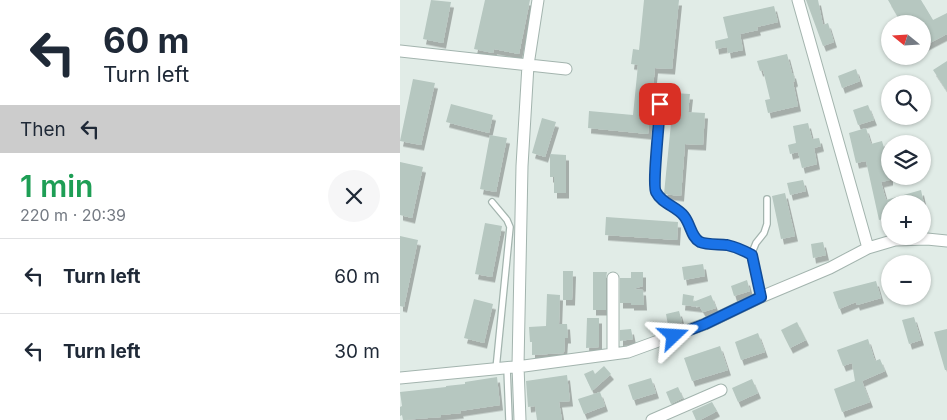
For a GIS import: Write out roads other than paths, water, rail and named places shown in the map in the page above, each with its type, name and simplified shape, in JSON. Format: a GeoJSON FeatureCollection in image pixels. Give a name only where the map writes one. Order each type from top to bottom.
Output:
{"type":"FeatureCollection","features":[{"type":"Feature","properties":{"kind":"street"},"geometry":{"type":"LineString","coordinates":[[520,420],[507,368],[528,65],[538,0]]}},
{"type":"Feature","properties":{"kind":"street"},"geometry":{"type":"LineString","coordinates":[[798,0],[868,248]]}},
{"type":"Feature","properties":{"kind":"street"},"geometry":{"type":"LineString","coordinates":[[400,51],[566,69]]}},
{"type":"Feature","properties":{"kind":"street"},"geometry":{"type":"LineString","coordinates":[[400,378],[507,368],[628,352],[705,324],[761,297],[830,268],[868,248],[894,240],[927,239],[947,241]]}},
{"type":"Feature","properties":{"kind":"street"},"geometry":{"type":"LineString","coordinates":[[612,278],[613,354]]}},
{"type":"Feature","properties":{"kind":"street"},"geometry":{"type":"LineString","coordinates":[[652,420],[721,390]]}},
{"type":"Feature","properties":{"kind":"lane"},"geometry":{"type":"LineString","coordinates":[[660,104],[654,190],[661,200],[680,212],[690,224],[693,236],[701,242],[740,248],[752,255]]}},
{"type":"Feature","properties":{"kind":"lane"},"geometry":{"type":"LineString","coordinates":[[761,297],[752,255],[756,243],[764,233],[767,224],[767,199]]}},
{"type":"Feature","properties":{"kind":"lane"},"geometry":{"type":"LineString","coordinates":[[492,202],[507,220],[510,227],[507,368],[509,420]]}}]}
